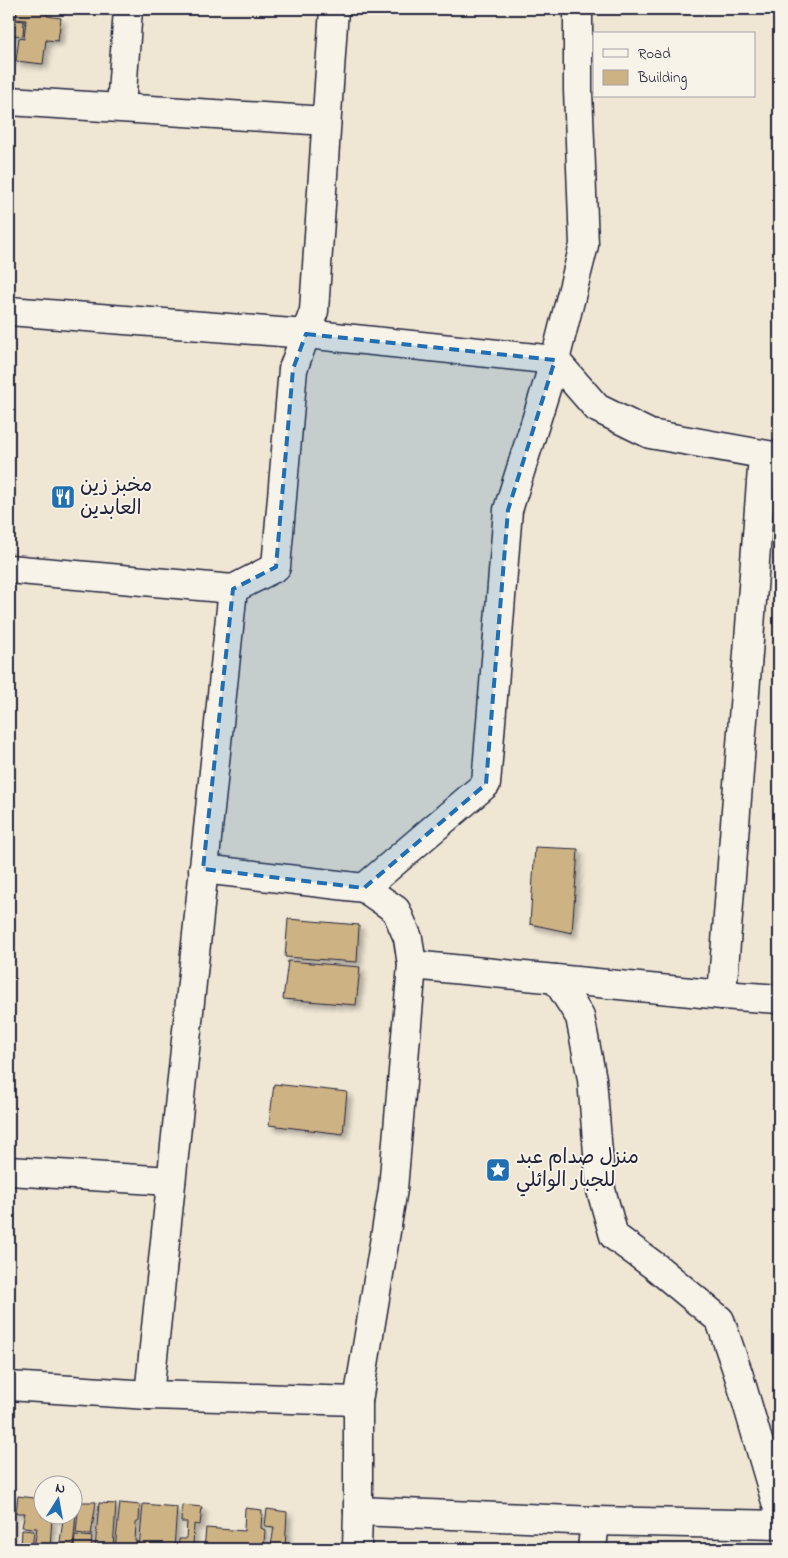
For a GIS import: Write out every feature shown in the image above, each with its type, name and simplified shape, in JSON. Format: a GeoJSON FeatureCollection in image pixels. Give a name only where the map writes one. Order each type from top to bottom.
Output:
{"type":"FeatureCollection","features":[{"type":"Feature","properties":{"kind":"street"},"geometry":{"type":"LineString","coordinates":[[121,107],[128,9]]}},
{"type":"Feature","properties":{"kind":"street"},"geometry":{"type":"LineString","coordinates":[[9,569],[233,589],[276,567],[292,369],[314,311],[334,9]]}},
{"type":"Feature","properties":{"kind":"street"},"geometry":{"type":"LineString","coordinates":[[364,888],[486,784],[508,510],[555,360],[584,245],[578,90],[578,9]]}},
{"type":"Feature","properties":{"kind":"street"},"geometry":{"type":"LineString","coordinates":[[9,101],[326,120]]}},
{"type":"Feature","properties":{"kind":"street"},"geometry":{"type":"LineString","coordinates":[[9,311],[306,334],[555,360],[596,408],[650,434],[771,457],[722,995]]}},
{"type":"Feature","properties":{"kind":"street"},"geometry":{"type":"LineString","coordinates":[[149,1395],[233,589]]}},
{"type":"Feature","properties":{"kind":"street"},"geometry":{"type":"LineString","coordinates":[[203,868],[364,888],[396,910],[408,938],[412,965],[393,1189],[358,1401],[356,1549]]}},
{"type":"Feature","properties":{"kind":"street"},"geometry":{"type":"LineString","coordinates":[[412,965],[779,999]]}},
{"type":"Feature","properties":{"kind":"street"},"geometry":{"type":"LineString","coordinates":[[556,979],[580,1017],[592,1079],[601,1190],[614,1236],[656,1267],[720,1320],[779,1512]]}},
{"type":"Feature","properties":{"kind":"street"},"geometry":{"type":"LineString","coordinates":[[9,1171],[171,1181]]}},
{"type":"Feature","properties":{"kind":"street"},"geometry":{"type":"LineString","coordinates":[[9,1386],[149,1395],[358,1401]]}},
{"type":"Feature","properties":{"kind":"street"},"geometry":{"type":"LineString","coordinates":[[358,1511],[595,1521],[779,1525]]}},
{"type":"Feature","properties":{"kind":"street"},"geometry":{"type":"LineString","coordinates":[[592,1549],[595,1521]]}},
{"type":"Feature","properties":{"kind":"highlighted area"},"geometry":{"type":"Polygon","coordinates":[[[306,334],[555,360],[508,510],[486,784],[364,888],[203,869],[233,589],[276,567],[293,369],[306,334]]]}},
{"type":"Feature","properties":{"kind":"building"},"geometry":{"type":"Polygon","coordinates":[[[9,9],[16,9],[15,16],[9,15],[9,9]]]}},
{"type":"Feature","properties":{"kind":"building"},"geometry":{"type":"Polygon","coordinates":[[[17,9],[48,9],[47,16],[61,18],[58,41],[46,40],[43,64],[16,61],[19,38],[24,39],[26,20],[16,19],[17,9]]]}},
{"type":"Feature","properties":{"kind":"building"},"geometry":{"type":"Polygon","coordinates":[[[9,17],[14,17],[14,20],[24,21],[23,36],[14,35],[14,37],[9,37],[9,17]]]}},
{"type":"Feature","properties":{"kind":"building"},"geometry":{"type":"Polygon","coordinates":[[[9,39],[14,40],[12,61],[9,61],[9,39]]]}},
{"type":"Feature","properties":{"kind":"building"},"geometry":{"type":"Polygon","coordinates":[[[535,847],[578,849],[572,933],[530,924],[535,847]]]}},
{"type":"Feature","properties":{"kind":"building"},"geometry":{"type":"Polygon","coordinates":[[[288,919],[359,925],[357,962],[285,957],[288,919]]]}},
{"type":"Feature","properties":{"kind":"building"},"geometry":{"type":"Polygon","coordinates":[[[288,961],[360,967],[356,1005],[283,999],[288,961]]]}},
{"type":"Feature","properties":{"kind":"building"},"geometry":{"type":"Polygon","coordinates":[[[274,1084],[347,1092],[343,1134],[269,1125],[274,1084]]]}},
{"type":"Feature","properties":{"kind":"building"},"geometry":{"type":"Polygon","coordinates":[[[9,1495],[13,1495],[10,1549],[9,1549],[9,1495]]]}},
{"type":"Feature","properties":{"kind":"building"},"geometry":{"type":"Polygon","coordinates":[[[18,1496],[32,1498],[32,1526],[51,1526],[50,1549],[34,1549],[37,1528],[22,1527],[25,1513],[16,1513],[18,1496]]]}},
{"type":"Feature","properties":{"kind":"building"},"geometry":{"type":"Polygon","coordinates":[[[82,1502],[96,1502],[91,1535],[76,1533],[77,1526],[82,1526],[82,1502]]]}},
{"type":"Feature","properties":{"kind":"building"},"geometry":{"type":"Polygon","coordinates":[[[99,1503],[116,1504],[113,1549],[95,1549],[99,1503]]]}},
{"type":"Feature","properties":{"kind":"building"},"geometry":{"type":"Polygon","coordinates":[[[120,1503],[140,1505],[135,1541],[139,1542],[138,1549],[115,1549],[120,1503]]]}},
{"type":"Feature","properties":{"kind":"building"},"geometry":{"type":"Polygon","coordinates":[[[143,1504],[177,1507],[174,1549],[139,1549],[143,1504]]]}},
{"type":"Feature","properties":{"kind":"building"},"geometry":{"type":"Polygon","coordinates":[[[182,1505],[202,1507],[200,1525],[194,1524],[193,1547],[196,1549],[179,1549],[179,1539],[186,1539],[187,1522],[181,1522],[182,1505]]]}},
{"type":"Feature","properties":{"kind":"building"},"geometry":{"type":"Polygon","coordinates":[[[245,1508],[262,1510],[261,1528],[265,1530],[264,1544],[258,1549],[204,1549],[206,1528],[244,1531],[245,1508]]]}},
{"type":"Feature","properties":{"kind":"building"},"geometry":{"type":"Polygon","coordinates":[[[267,1509],[287,1512],[285,1549],[265,1549],[266,1546],[271,1546],[274,1527],[265,1526],[267,1509]]]}},
{"type":"Feature","properties":{"kind":"building"},"geometry":{"type":"Polygon","coordinates":[[[62,1526],[75,1526],[73,1549],[59,1549],[62,1526]]]}},
{"type":"Feature","properties":{"kind":"building"},"geometry":{"type":"Polygon","coordinates":[[[22,1530],[34,1531],[32,1549],[13,1549],[13,1545],[21,1546],[22,1530]]]}},
{"type":"Feature","properties":{"kind":"building"},"geometry":{"type":"Polygon","coordinates":[[[75,1535],[92,1537],[91,1549],[74,1549],[75,1535]]]}},
{"type":"Feature","properties":{"kind":"place","name":"مخبز زين العابدين"},"geometry":{"type":"Point","coordinates":[63,497]}},
{"type":"Feature","properties":{"kind":"place","name":"منزل صدام عبد للجبار الوائلي"},"geometry":{"type":"Point","coordinates":[498,1170]}}]}
